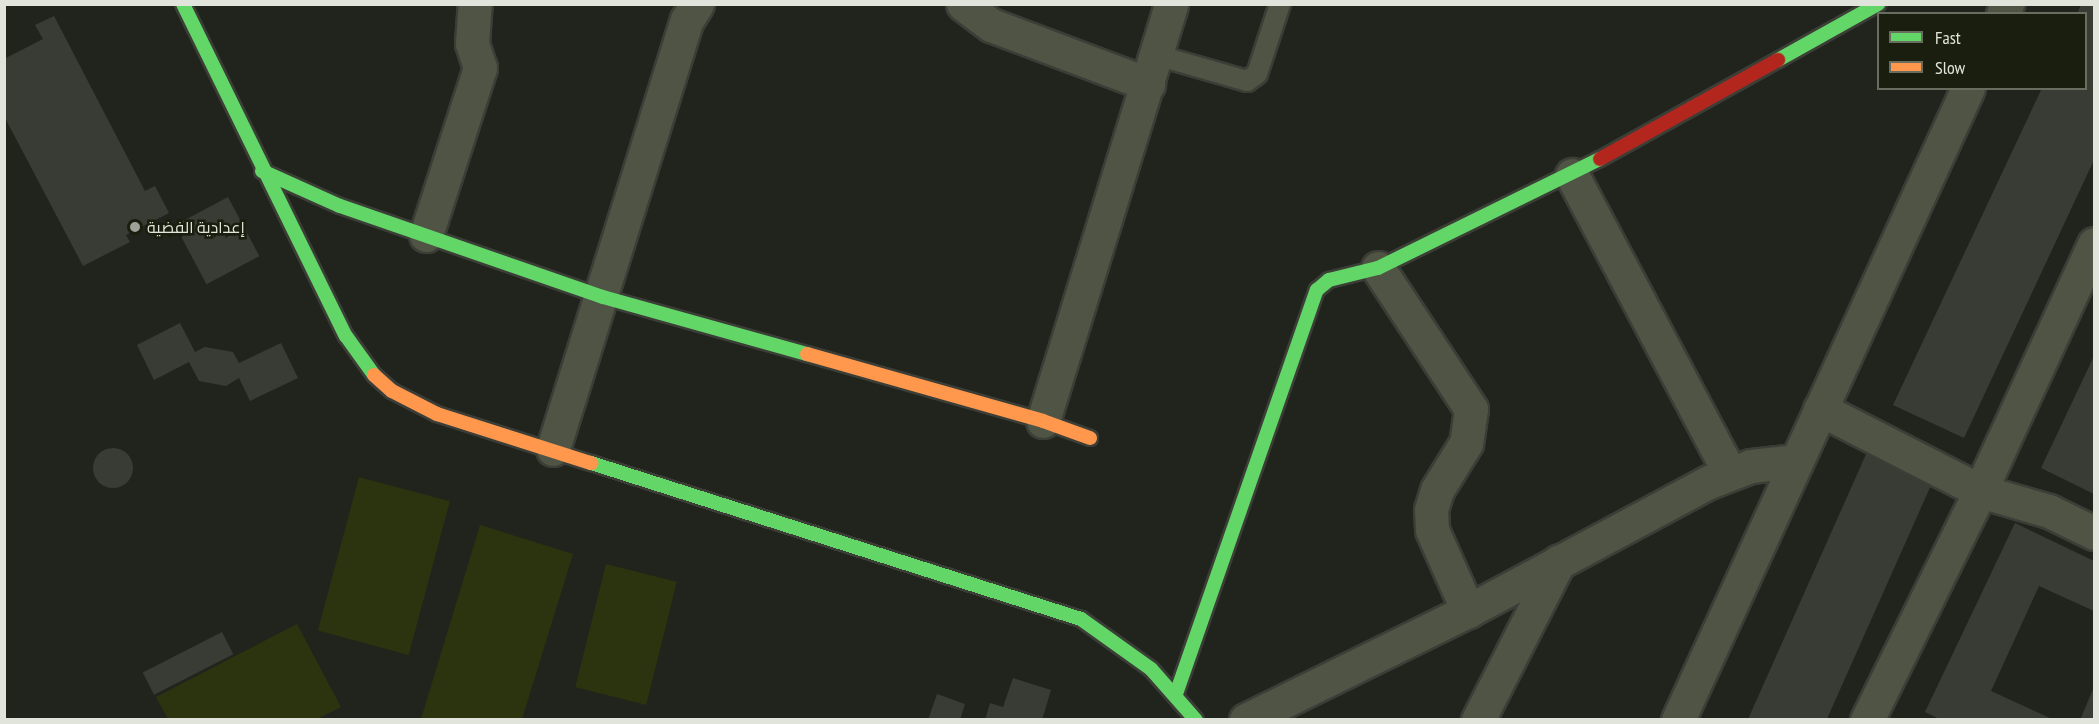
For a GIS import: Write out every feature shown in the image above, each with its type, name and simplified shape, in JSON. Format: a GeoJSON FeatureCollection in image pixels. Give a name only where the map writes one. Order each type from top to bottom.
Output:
{"type":"FeatureCollection","features":[{"type":"Feature","properties":{"kind":"street"},"geometry":{"type":"LineString","coordinates":[[183,4],[262,171],[346,336],[367,368],[415,405],[1081,619],[1121,644],[1176,694],[1196,720]]}},
{"type":"Feature","properties":{"kind":"street"},"geometry":{"type":"LineString","coordinates":[[426,235],[480,68],[472,43],[475,4]]}},
{"type":"Feature","properties":{"kind":"street"},"geometry":{"type":"LineString","coordinates":[[553,449],[603,297],[687,20],[696,4]]}},
{"type":"Feature","properties":{"kind":"street"},"geometry":{"type":"LineString","coordinates":[[963,4],[991,25],[1152,70]]}},
{"type":"Feature","properties":{"kind":"street"},"geometry":{"type":"LineString","coordinates":[[1043,421],[1171,4]]}},
{"type":"Feature","properties":{"kind":"street"},"geometry":{"type":"LineString","coordinates":[[1176,694],[1317,290],[1329,280],[1378,268],[1572,176],[1878,4]]}},
{"type":"Feature","properties":{"kind":"street"},"geometry":{"type":"LineString","coordinates":[[1678,720],[1794,461],[1967,90]]}},
{"type":"Feature","properties":{"kind":"street"},"geometry":{"type":"LineString","coordinates":[[262,171],[340,206],[603,297],[1043,421],[1090,438]]}},
{"type":"Feature","properties":{"kind":"street"},"geometry":{"type":"LineString","coordinates":[[1572,176],[1730,473]]}},
{"type":"Feature","properties":{"kind":"street"},"geometry":{"type":"LineString","coordinates":[[1875,716],[2094,244]]}},
{"type":"Feature","properties":{"kind":"street"},"geometry":{"type":"LineString","coordinates":[[1378,268],[1471,409],[1466,442],[1437,490],[1431,510],[1432,530],[1468,611]]}},
{"type":"Feature","properties":{"kind":"street"},"geometry":{"type":"LineString","coordinates":[[1820,408],[1980,491],[2049,511],[2094,533]]}},
{"type":"Feature","properties":{"kind":"street"},"geometry":{"type":"LineString","coordinates":[[1246,720],[1468,611],[1559,561],[1730,473],[1794,461]]}},
{"type":"Feature","properties":{"kind":"street"},"geometry":{"type":"LineString","coordinates":[[1478,720],[1559,561]]}},
{"type":"Feature","properties":{"kind":"lane"},"geometry":{"type":"LineString","coordinates":[[1152,70],[1246,81],[1257,74],[1280,4]]}},
{"type":"Feature","properties":{"kind":"green space"},"geometry":{"type":"Polygon","coordinates":[[[359,477],[450,501],[409,655],[318,631],[359,477]]]}},
{"type":"Feature","properties":{"kind":"green space"},"geometry":{"type":"Polygon","coordinates":[[[480,525],[573,554],[522,719],[421,719],[480,525]]]}},
{"type":"Feature","properties":{"kind":"green space"},"geometry":{"type":"Polygon","coordinates":[[[606,564],[677,582],[646,705],[575,687],[606,564]]]}},
{"type":"Feature","properties":{"kind":"green space"},"geometry":{"type":"Polygon","coordinates":[[[297,624],[341,707],[317,719],[168,719],[156,697],[297,624]]]}},
{"type":"Feature","properties":{"kind":"building"},"geometry":{"type":"Polygon","coordinates":[[[2081,4],[2094,4],[2094,160],[1964,438],[1893,405],[2041,90],[2087,90],[2087,12],[2078,12],[2081,4]]]}},
{"type":"Feature","properties":{"kind":"building"},"geometry":{"type":"Polygon","coordinates":[[[54,16],[145,191],[155,186],[169,213],[126,235],[130,242],[83,266],[4,116],[4,59],[43,39],[35,25],[54,16]]]}},
{"type":"Feature","properties":{"kind":"building"},"geometry":{"type":"Polygon","coordinates":[[[228,197],[259,256],[206,284],[175,225],[228,197]]]}},
{"type":"Feature","properties":{"kind":"building"},"geometry":{"type":"Polygon","coordinates":[[[180,323],[195,352],[205,347],[233,352],[239,363],[281,343],[298,378],[250,401],[239,378],[226,386],[199,381],[189,362],[154,380],[137,345],[180,323]]]}},
{"type":"Feature","properties":{"kind":"building"},"geometry":{"type":"Polygon","coordinates":[[[2094,356],[2094,494],[2041,468],[2094,356]]]}},
{"type":"Feature","properties":{"kind":"building"},"geometry":{"type":"Polygon","coordinates":[[[113,448],[121,449],[127,454],[132,460],[132,476],[127,482],[121,487],[113,488],[105,487],[99,482],[94,476],[93,468],[94,460],[99,454],[105,449],[113,448]]]}},
{"type":"Feature","properties":{"kind":"building"},"geometry":{"type":"Polygon","coordinates":[[[1867,452],[1933,481],[1826,720],[1748,720],[1867,452]]]}},
{"type":"Feature","properties":{"kind":"building"},"geometry":{"type":"Polygon","coordinates":[[[2015,523],[2094,561],[2094,611],[2039,586],[1991,691],[2054,720],[1941,720],[1925,712],[2015,523]]]}},
{"type":"Feature","properties":{"kind":"building"},"geometry":{"type":"Polygon","coordinates":[[[222,632],[233,654],[154,695],[143,672],[222,632]]]}},
{"type":"Feature","properties":{"kind":"building"},"geometry":{"type":"Polygon","coordinates":[[[1013,678],[1051,690],[1042,720],[985,720],[990,703],[1003,707],[1013,678]]]}},
{"type":"Feature","properties":{"kind":"building"},"geometry":{"type":"Polygon","coordinates":[[[2094,687],[2094,720],[2080,720],[2094,687]]]}},
{"type":"Feature","properties":{"kind":"building"},"geometry":{"type":"Polygon","coordinates":[[[937,694],[965,704],[960,720],[928,720],[937,694]]]}},
{"type":"Feature","properties":{"kind":"traffic: fast"},"geometry":{"type":"LineString","coordinates":[[183,4],[346,336],[374,375]]}},
{"type":"Feature","properties":{"kind":"traffic: fast"},"geometry":{"type":"LineString","coordinates":[[1778,60],[1878,4]]}},
{"type":"Feature","properties":{"kind":"traffic: fast"},"geometry":{"type":"LineString","coordinates":[[1176,694],[1317,290],[1329,280],[1378,268],[1600,159]]}},
{"type":"Feature","properties":{"kind":"traffic: fast"},"geometry":{"type":"LineString","coordinates":[[262,171],[340,206],[603,297],[807,354]]}},
{"type":"Feature","properties":{"kind":"traffic: fast"},"geometry":{"type":"LineString","coordinates":[[591,463],[1081,619],[1151,669],[1196,720]]}},
{"type":"Feature","properties":{"kind":"traffic: slow"},"geometry":{"type":"LineString","coordinates":[[807,354],[1043,421],[1090,438]]}},
{"type":"Feature","properties":{"kind":"traffic: slow"},"geometry":{"type":"LineString","coordinates":[[374,375],[392,391],[437,414],[591,463]]}},
{"type":"Feature","properties":{"kind":"traffic: jam"},"geometry":{"type":"LineString","coordinates":[[1600,159],[1778,60]]}},
{"type":"Feature","properties":{"kind":"place","name":"إعدادية الفضية"},"geometry":{"type":"Point","coordinates":[135,227]}}]}
